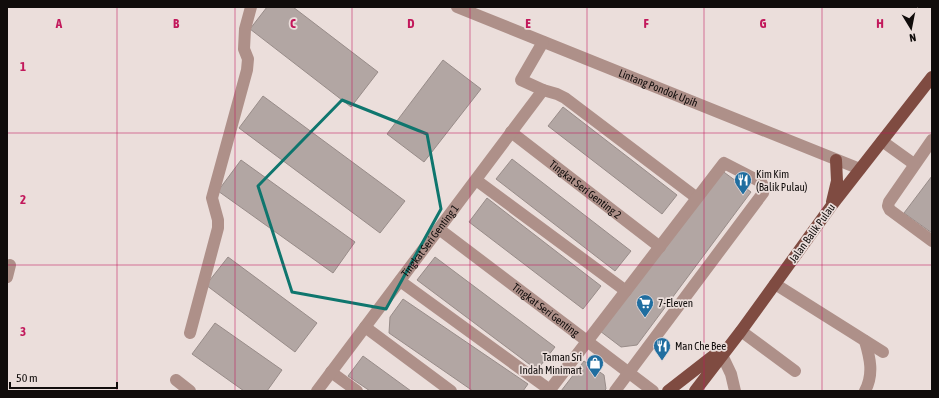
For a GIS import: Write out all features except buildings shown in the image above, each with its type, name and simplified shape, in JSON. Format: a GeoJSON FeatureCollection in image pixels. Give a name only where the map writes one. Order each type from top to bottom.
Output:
{"type":"FeatureCollection","features":[{"type":"Feature","properties":{"kind":"main road","name":"Jalan Balik Pulau"},"geometry":{"type":"LineString","coordinates":[[696,391],[832,205],[932,77]]}},
{"type":"Feature","properties":{"kind":"main road"},"geometry":{"type":"LineString","coordinates":[[832,205],[837,181],[836,160]]}},
{"type":"Feature","properties":{"kind":"main road"},"geometry":{"type":"LineString","coordinates":[[668,391],[733,341]]}},
{"type":"Feature","properties":{"kind":"street"},"geometry":{"type":"LineString","coordinates":[[190,333],[218,228],[218,220],[212,198],[247,70],[248,59],[244,49],[245,29],[250,7]]}},
{"type":"Feature","properties":{"kind":"street","name":"Lintang Pondok Upih"},"geometry":{"type":"LineString","coordinates":[[458,7],[860,170]]}},
{"type":"Feature","properties":{"kind":"street"},"geometry":{"type":"LineString","coordinates":[[543,42],[521,80],[565,98],[697,198]]}},
{"type":"Feature","properties":{"kind":"street","name":"Tingkat Seri Genting 1"},"geometry":{"type":"LineString","coordinates":[[320,390],[331,372],[543,90]]}},
{"type":"Feature","properties":{"kind":"street","name":"Tingkat Seri Genting 2"},"geometry":{"type":"LineString","coordinates":[[511,132],[660,247]]}},
{"type":"Feature","properties":{"kind":"street"},"geometry":{"type":"LineString","coordinates":[[932,140],[914,164],[889,202],[888,206],[890,210],[932,241]]}},
{"type":"Feature","properties":{"kind":"street"},"geometry":{"type":"LineString","coordinates":[[882,141],[914,164]]}},
{"type":"Feature","properties":{"kind":"street"},"geometry":{"type":"LineString","coordinates":[[400,280],[550,390],[724,163],[762,182],[764,188],[763,193],[615,391]]}},
{"type":"Feature","properties":{"kind":"street"},"geometry":{"type":"LineString","coordinates":[[476,180],[626,291]]}},
{"type":"Feature","properties":{"kind":"street","name":"Tingkat Seri Genting"},"geometry":{"type":"LineString","coordinates":[[439,229],[653,391]]}},
{"type":"Feature","properties":{"kind":"street"},"geometry":{"type":"LineString","coordinates":[[775,284],[883,352]]}},
{"type":"Feature","properties":{"kind":"street"},"geometry":{"type":"LineString","coordinates":[[365,327],[451,391]]}},
{"type":"Feature","properties":{"kind":"street"},"geometry":{"type":"LineString","coordinates":[[741,331],[795,370]]}},
{"type":"Feature","properties":{"kind":"street"},"geometry":{"type":"LineString","coordinates":[[864,391],[871,375],[871,367],[865,341]]}},
{"type":"Feature","properties":{"kind":"street"},"geometry":{"type":"LineString","coordinates":[[722,355],[731,374],[735,391]]}},
{"type":"Feature","properties":{"kind":"street"},"geometry":{"type":"LineString","coordinates":[[331,372],[357,391]]}},
{"type":"Feature","properties":{"kind":"street"},"geometry":{"type":"LineString","coordinates":[[176,380],[190,391]]}},
{"type":"Feature","properties":{"kind":"highlighted area"},"geometry":{"type":"Polygon","coordinates":[[[342,100],[427,134],[441,209],[386,309],[292,292],[258,186],[342,100]]]}},
{"type":"Feature","properties":{"kind":"place","name":"Kim Kim (Balik Pulau)"},"geometry":{"type":"Point","coordinates":[743,195]}},
{"type":"Feature","properties":{"kind":"place","name":"7-Eleven"},"geometry":{"type":"Point","coordinates":[645,318]}},
{"type":"Feature","properties":{"kind":"place","name":"Man Che Bee"},"geometry":{"type":"Point","coordinates":[662,361]}},
{"type":"Feature","properties":{"kind":"place","name":"Taman Sri Indah Minimart"},"geometry":{"type":"Point","coordinates":[595,378]}}]}
